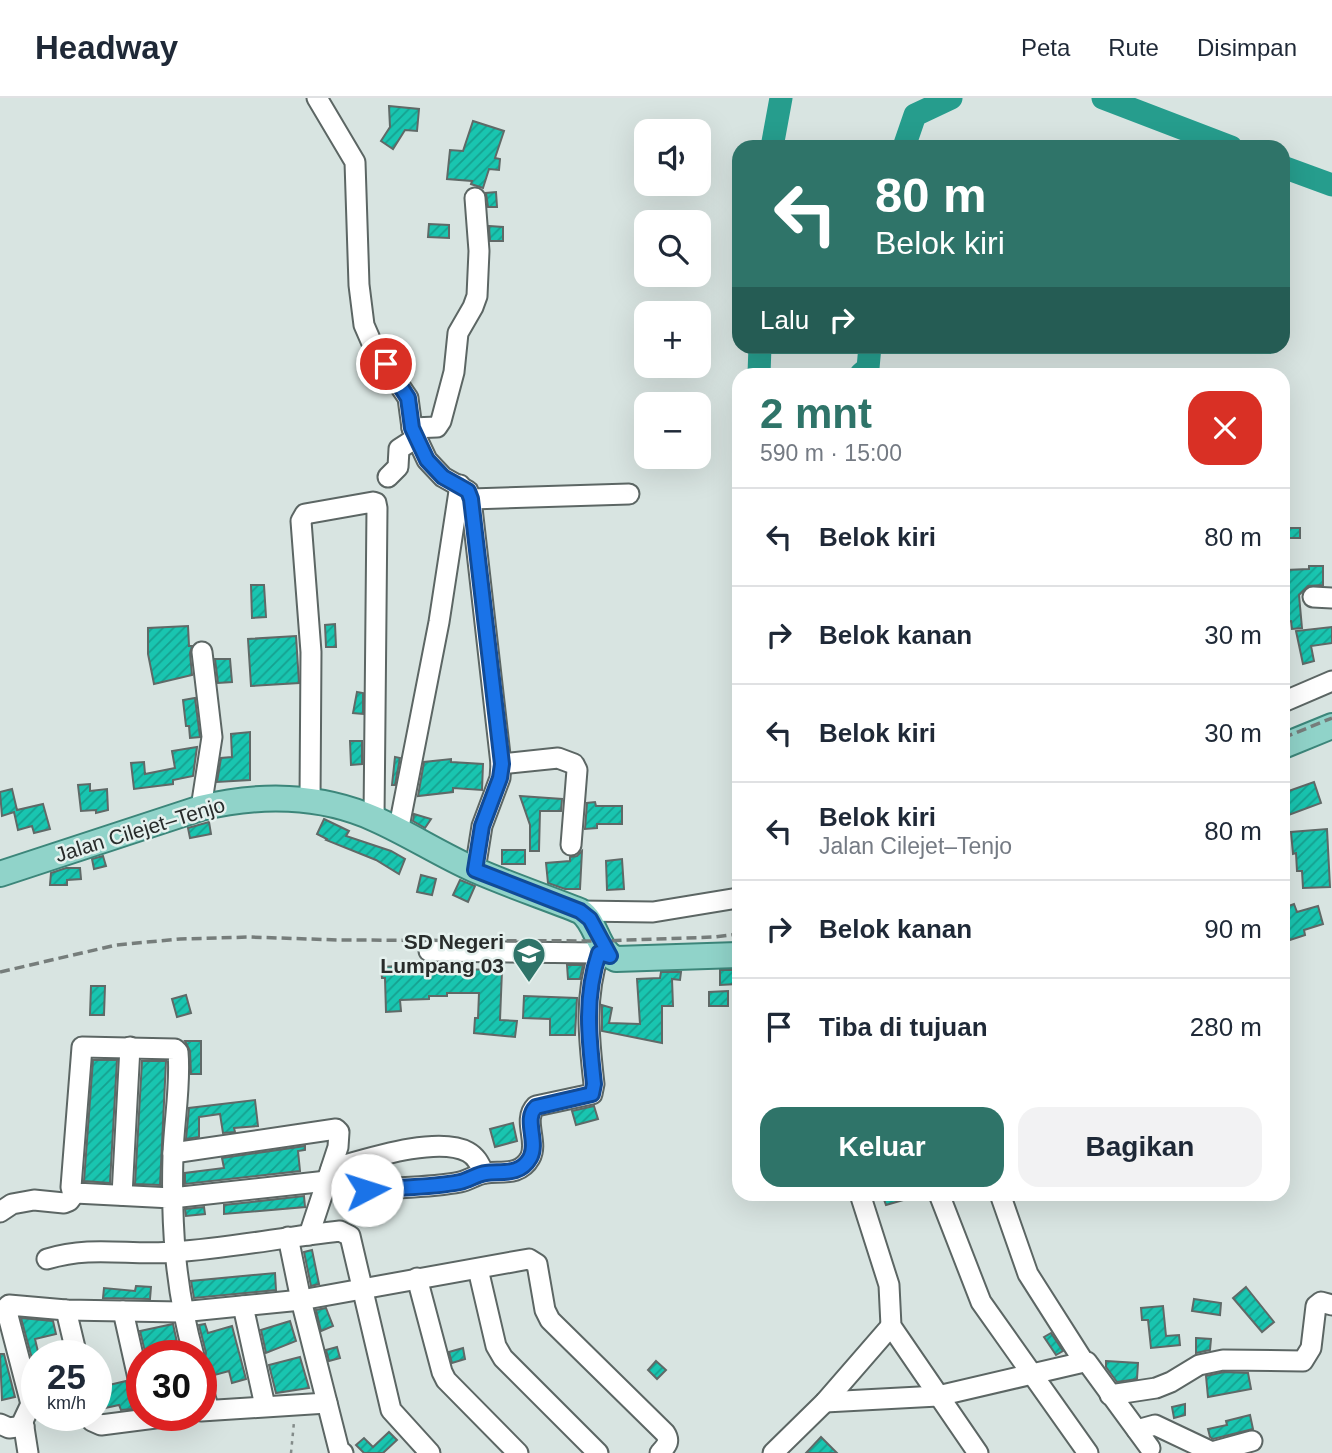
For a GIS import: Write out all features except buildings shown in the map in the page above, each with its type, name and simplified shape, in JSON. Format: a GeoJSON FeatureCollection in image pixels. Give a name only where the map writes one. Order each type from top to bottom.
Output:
{"type":"FeatureCollection","features":[{"type":"Feature","properties":{"kind":"main road"},"geometry":{"type":"LineString","coordinates":[[1290,743],[1332,726]]}},
{"type":"Feature","properties":{"kind":"main road","name":"Jalan Cilejet–Tenjo"},"geometry":{"type":"LineString","coordinates":[[0,874],[201,808],[250,799],[310,801],[334,805],[374,819],[475,870],[580,911]]}},
{"type":"Feature","properties":{"kind":"main road"},"geometry":{"type":"LineString","coordinates":[[580,911],[590,919],[604,954],[625,960],[732,956]]}},
{"type":"Feature","properties":{"kind":"street"},"geometry":{"type":"LineString","coordinates":[[317,98],[355,162],[359,285],[364,325],[374,348],[408,398],[414,433],[427,460],[443,477],[465,492],[629,494]]}},
{"type":"Feature","properties":{"kind":"street"},"geometry":{"type":"LineString","coordinates":[[388,477],[398,467],[399,449],[414,433],[437,427],[441,421],[454,372],[458,332],[475,302],[479,251],[475,198]]}},
{"type":"Feature","properties":{"kind":"street"},"geometry":{"type":"LineString","coordinates":[[465,492],[502,764],[500,778],[482,826],[475,870]]}},
{"type":"Feature","properties":{"kind":"street"},"geometry":{"type":"LineString","coordinates":[[398,832],[465,492]]}},
{"type":"Feature","properties":{"kind":"street"},"geometry":{"type":"LineString","coordinates":[[310,801],[311,652],[301,521],[305,514],[373,502],[377,508],[374,819]]}},
{"type":"Feature","properties":{"kind":"street"},"geometry":{"type":"LineString","coordinates":[[201,808],[212,737],[202,652]]}},
{"type":"Feature","properties":{"kind":"street"},"geometry":{"type":"LineString","coordinates":[[1290,699],[1332,681]]}},
{"type":"Feature","properties":{"kind":"street"},"geometry":{"type":"LineString","coordinates":[[502,764],[558,758],[574,764],[577,770],[571,845]]}},
{"type":"Feature","properties":{"kind":"street"},"geometry":{"type":"LineString","coordinates":[[580,911],[653,912],[732,899]]}},
{"type":"Feature","properties":{"kind":"street"},"geometry":{"type":"LineString","coordinates":[[367,1190],[459,1182],[484,1173],[502,1174],[517,1170],[526,1163],[534,1144],[530,1117],[536,1107],[592,1094],[594,1084],[588,1013],[591,982],[604,954],[429,951]]}},
{"type":"Feature","properties":{"kind":"street"},"geometry":{"type":"LineString","coordinates":[[189,1340],[181,1312],[174,1253],[172,1198],[178,1052],[175,1049],[84,1046],[80,1050],[71,1187],[75,1193],[172,1198],[329,1175],[386,1153],[425,1146],[460,1149],[470,1153],[477,1159],[484,1173]]}},
{"type":"Feature","properties":{"kind":"street"},"geometry":{"type":"LineString","coordinates":[[122,1195],[130,1047]]}},
{"type":"Feature","properties":{"kind":"street"},"geometry":{"type":"LineString","coordinates":[[173,1153],[331,1128],[339,1132],[338,1147],[309,1234]]}},
{"type":"Feature","properties":{"kind":"street"},"geometry":{"type":"LineString","coordinates":[[0,1212],[12,1204],[34,1200],[64,1203],[75,1193]]}},
{"type":"Feature","properties":{"kind":"street"},"geometry":{"type":"LineString","coordinates":[[862,1201],[889,1285],[891,1326],[978,1453]]}},
{"type":"Feature","properties":{"kind":"street"},"geometry":{"type":"LineString","coordinates":[[942,1201],[977,1294],[1088,1453]]}},
{"type":"Feature","properties":{"kind":"street"},"geometry":{"type":"LineString","coordinates":[[1002,1201],[1028,1274],[1084,1362],[1087,1362],[1150,1448]]}},
{"type":"Feature","properties":{"kind":"street"},"geometry":{"type":"LineString","coordinates":[[47,1259],[87,1250],[174,1253],[340,1231],[350,1236],[391,1410],[429,1453]]}},
{"type":"Feature","properties":{"kind":"street"},"geometry":{"type":"LineString","coordinates":[[288,1237],[327,1403],[339,1450],[343,1453]]}},
{"type":"Feature","properties":{"kind":"street"},"geometry":{"type":"LineString","coordinates":[[21,1360],[6,1308],[13,1303],[66,1310],[181,1312],[301,1300],[529,1259],[537,1264],[545,1310],[550,1320],[665,1433],[668,1444],[660,1453]]}},
{"type":"Feature","properties":{"kind":"street"},"geometry":{"type":"LineString","coordinates":[[478,1269],[496,1346],[503,1358],[598,1453]]}},
{"type":"Feature","properties":{"kind":"street"},"geometry":{"type":"LineString","coordinates":[[418,1278],[446,1380],[518,1453]]}},
{"type":"Feature","properties":{"kind":"street"},"geometry":{"type":"LineString","coordinates":[[1110,1395],[1156,1388],[1199,1365],[1223,1360],[1303,1361],[1311,1348],[1316,1306],[1321,1302],[1332,1305]]}},
{"type":"Feature","properties":{"kind":"street"},"geometry":{"type":"LineString","coordinates":[[243,1306],[265,1406]]}},
{"type":"Feature","properties":{"kind":"street"},"geometry":{"type":"LineString","coordinates":[[66,1310],[73,1340]]}},
{"type":"Feature","properties":{"kind":"street"},"geometry":{"type":"LineString","coordinates":[[124,1311],[130,1340]]}},
{"type":"Feature","properties":{"kind":"street"},"geometry":{"type":"LineString","coordinates":[[773,1453],[825,1402],[891,1326]]}},
{"type":"Feature","properties":{"kind":"street"},"geometry":{"type":"LineString","coordinates":[[825,1402],[939,1396],[1084,1362]]}},
{"type":"Feature","properties":{"kind":"street"},"geometry":{"type":"LineString","coordinates":[[217,1409],[327,1403]]}},
{"type":"Feature","properties":{"kind":"street"},"geometry":{"type":"LineString","coordinates":[[0,1424],[9,1429],[21,1427]]}},
{"type":"Feature","properties":{"kind":"street"},"geometry":{"type":"LineString","coordinates":[[1137,1430],[1154,1425],[1212,1452],[1252,1441]]}},
{"type":"Feature","properties":{"kind":"street"},"geometry":{"type":"LineString","coordinates":[[25,1431],[28,1453]]}},
{"type":"Feature","properties":{"kind":"path"},"geometry":{"type":"LineString","coordinates":[[291,1453],[296,1404]]}},
{"type":"Feature","properties":{"kind":"waterway"},"geometry":{"type":"LineString","coordinates":[[773,140],[781,98]]}},
{"type":"Feature","properties":{"kind":"waterway"},"geometry":{"type":"LineString","coordinates":[[906,140],[915,115],[951,98]]}},
{"type":"Feature","properties":{"kind":"waterway"},"geometry":{"type":"LineString","coordinates":[[1103,98],[1213,140]]}},
{"type":"Feature","properties":{"kind":"waterway"},"geometry":{"type":"LineString","coordinates":[[1290,170],[1332,185]]}},
{"type":"Feature","properties":{"kind":"waterway"},"geometry":{"type":"LineString","coordinates":[[759,368],[760,354]]}},
{"type":"Feature","properties":{"kind":"waterway"},"geometry":{"type":"LineString","coordinates":[[868,368],[869,354]]}},
{"type":"Feature","properties":{"kind":"railway"},"geometry":{"type":"LineString","coordinates":[[1290,735],[1332,718]]}},
{"type":"Feature","properties":{"kind":"railway"},"geometry":{"type":"LineString","coordinates":[[0,972],[116,945],[180,939],[250,937],[601,941],[732,935]]}},
{"type":"Feature","properties":{"kind":"place","name":"SD Negeri Lumpang 03"},"geometry":{"type":"Point","coordinates":[529,984]}},
{"type":"Feature","properties":{"kind":"route"},"geometry":{"type":"LineString","coordinates":[[367,1190],[459,1182],[484,1173],[502,1174],[517,1170],[526,1163],[534,1144],[530,1117],[532,1111],[536,1107],[592,1094],[594,1084],[589,1042],[589,996],[599,953],[610,956],[587,915],[475,870],[482,826],[500,778],[502,764],[471,499],[468,491],[443,477],[427,460],[412,428],[408,398],[386,364]]}}]}
